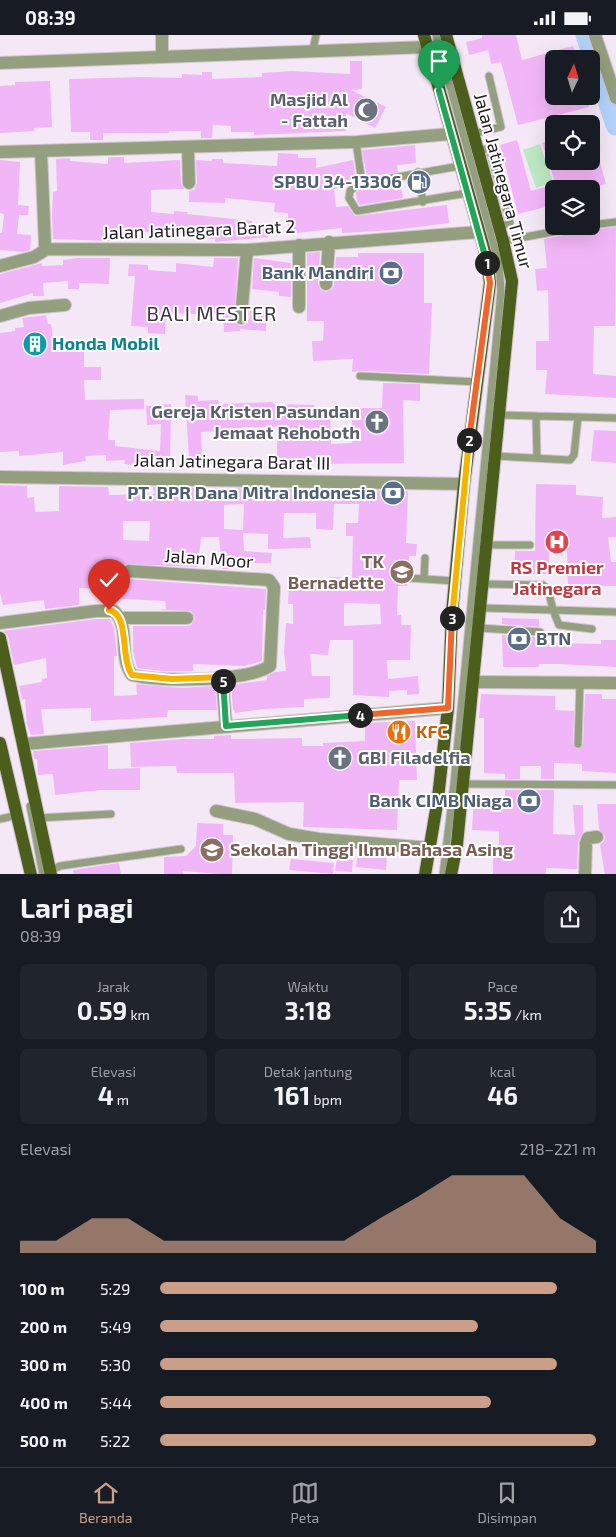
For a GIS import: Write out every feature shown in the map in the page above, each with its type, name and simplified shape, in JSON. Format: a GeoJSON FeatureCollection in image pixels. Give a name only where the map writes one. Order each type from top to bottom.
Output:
{"type":"FeatureCollection","features":[{"type":"Feature","properties":{"kind":"main road","name":"Jalan Jatinegara Timur"},"geometry":{"type":"LineString","coordinates":[[446,35],[477,153],[503,241],[512,281],[512,298],[494,455],[480,628],[474,682],[458,783],[457,849],[450,874]]}},
{"type":"Feature","properties":{"kind":"main road","name":"Jalan Jatinegara Timur"},"geometry":{"type":"LineString","coordinates":[[425,874],[440,782],[448,708],[455,581],[464,483],[490,283],[479,233],[450,134],[426,41]]}},
{"type":"Feature","properties":{"kind":"main road"},"geometry":{"type":"LineString","coordinates":[[0,639],[24,744],[48,873]]}},
{"type":"Feature","properties":{"kind":"main road"},"geometry":{"type":"LineString","coordinates":[[0,743],[31,874]]}},
{"type":"Feature","properties":{"kind":"main road"},"geometry":{"type":"LineString","coordinates":[[440,782],[458,783]]}},
{"type":"Feature","properties":{"kind":"street"},"geometry":{"type":"LineString","coordinates":[[162,35],[162,55]]}},
{"type":"Feature","properties":{"kind":"street"},"geometry":{"type":"LineString","coordinates":[[595,35],[615,91]]}},
{"type":"Feature","properties":{"kind":"street"},"geometry":{"type":"LineString","coordinates":[[0,63],[162,55],[314,51],[426,41]]}},
{"type":"Feature","properties":{"kind":"street"},"geometry":{"type":"LineString","coordinates":[[0,152],[356,142],[450,134]]}},
{"type":"Feature","properties":{"kind":"street"},"geometry":{"type":"LineString","coordinates":[[188,148],[189,183]]}},
{"type":"Feature","properties":{"kind":"street"},"geometry":{"type":"LineString","coordinates":[[0,266],[34,257],[47,249],[45,245],[41,152]]}},
{"type":"Feature","properties":{"kind":"street","name":"Jalan Jatinegara Barat 2"},"geometry":{"type":"LineString","coordinates":[[47,249],[247,250],[329,242],[479,233]]}},
{"type":"Feature","properties":{"kind":"street"},"geometry":{"type":"LineString","coordinates":[[326,284],[329,242]]}},
{"type":"Feature","properties":{"kind":"street"},"geometry":{"type":"LineString","coordinates":[[299,307],[300,245]]}},
{"type":"Feature","properties":{"kind":"street"},"geometry":{"type":"LineString","coordinates":[[241,318],[247,250]]}},
{"type":"Feature","properties":{"kind":"street"},"geometry":{"type":"LineString","coordinates":[[0,316],[29,308],[65,305]]}},
{"type":"Feature","properties":{"kind":"street","name":"Jalan Jatinegara Barat III"},"geometry":{"type":"LineString","coordinates":[[0,477],[464,483]]}},
{"type":"Feature","properties":{"kind":"street","name":"Jalan Moor"},"geometry":{"type":"LineString","coordinates":[[120,618],[126,665],[132,675],[172,679],[222,677],[257,672],[270,666],[273,583],[269,580],[129,571]]}},
{"type":"Feature","properties":{"kind":"street"},"geometry":{"type":"LineString","coordinates":[[0,623],[96,611],[114,611],[120,618],[187,618]]}},
{"type":"Feature","properties":{"kind":"street"},"geometry":{"type":"LineString","coordinates":[[222,677],[226,726]]}},
{"type":"Feature","properties":{"kind":"street"},"geometry":{"type":"LineString","coordinates":[[474,682],[616,683]]}},
{"type":"Feature","properties":{"kind":"street"},"geometry":{"type":"LineString","coordinates":[[24,744],[448,708]]}},
{"type":"Feature","properties":{"kind":"street"},"geometry":{"type":"LineString","coordinates":[[216,811],[255,819],[290,834],[319,839],[430,848]]}},
{"type":"Feature","properties":{"kind":"street"},"geometry":{"type":"LineString","coordinates":[[584,874],[586,843],[588,839],[597,837]]}},
{"type":"Feature","properties":{"kind":"lane"},"geometry":{"type":"LineString","coordinates":[[314,51],[316,35]]}},
{"type":"Feature","properties":{"kind":"lane"},"geometry":{"type":"LineString","coordinates":[[436,35],[498,264],[501,291],[458,783],[443,874]]}},
{"type":"Feature","properties":{"kind":"lane"},"geometry":{"type":"LineString","coordinates":[[472,134],[501,127],[489,76]]}},
{"type":"Feature","properties":{"kind":"lane"},"geometry":{"type":"LineString","coordinates":[[356,142],[362,183]]}},
{"type":"Feature","properties":{"kind":"lane"},"geometry":{"type":"LineString","coordinates":[[460,166],[362,183],[350,191],[349,198],[352,206],[357,211],[423,202],[468,193]]}},
{"type":"Feature","properties":{"kind":"lane"},"geometry":{"type":"LineString","coordinates":[[418,172],[423,202]]}},
{"type":"Feature","properties":{"kind":"lane"},"geometry":{"type":"LineString","coordinates":[[600,224],[616,223]]}},
{"type":"Feature","properties":{"kind":"lane"},"geometry":{"type":"LineString","coordinates":[[503,241],[545,233]]}},
{"type":"Feature","properties":{"kind":"lane"},"geometry":{"type":"LineString","coordinates":[[360,376],[478,382]]}},
{"type":"Feature","properties":{"kind":"lane"},"geometry":{"type":"LineString","coordinates":[[498,415],[616,418]]}},
{"type":"Feature","properties":{"kind":"lane"},"geometry":{"type":"LineString","coordinates":[[536,416],[537,457]]}},
{"type":"Feature","properties":{"kind":"lane"},"geometry":{"type":"LineString","coordinates":[[494,455],[573,459],[578,417]]}},
{"type":"Feature","properties":{"kind":"lane"},"geometry":{"type":"LineString","coordinates":[[487,545],[530,545]]}},
{"type":"Feature","properties":{"kind":"lane"},"geometry":{"type":"LineString","coordinates":[[424,579],[425,558]]}},
{"type":"Feature","properties":{"kind":"lane"},"geometry":{"type":"LineString","coordinates":[[409,578],[455,581]]}},
{"type":"Feature","properties":{"kind":"lane"},"geometry":{"type":"LineString","coordinates":[[484,584],[543,585],[548,589],[559,625],[592,629]]}},
{"type":"Feature","properties":{"kind":"lane"},"geometry":{"type":"LineString","coordinates":[[481,608],[616,612]]}},
{"type":"Feature","properties":{"kind":"lane"},"geometry":{"type":"LineString","coordinates":[[480,628],[540,632]]}},
{"type":"Feature","properties":{"kind":"lane"},"geometry":{"type":"LineString","coordinates":[[0,668],[48,873],[60,866],[181,849]]}},
{"type":"Feature","properties":{"kind":"lane"},"geometry":{"type":"LineString","coordinates":[[578,744],[580,683]]}},
{"type":"Feature","properties":{"kind":"lane"},"geometry":{"type":"LineString","coordinates":[[458,783],[616,785]]}},
{"type":"Feature","properties":{"kind":"lane"},"geometry":{"type":"LineString","coordinates":[[39,818],[111,814]]}},
{"type":"Feature","properties":{"kind":"lane"},"geometry":{"type":"LineString","coordinates":[[0,819],[18,815]]}},
{"type":"Feature","properties":{"kind":"green space"},"geometry":{"type":"Polygon","coordinates":[[[540,144],[545,159],[545,170],[549,170],[552,180],[545,180],[545,185],[536,188],[523,150],[540,144]]]}},
{"type":"Feature","properties":{"kind":"building"},"geometry":{"type":"Polygon","coordinates":[[[482,35],[516,35],[522,60],[545,54],[545,105],[589,105],[589,107],[557,115],[545,115],[545,118],[518,125],[501,62],[491,64],[488,50],[469,55],[466,42],[482,38],[482,35]]]}},
{"type":"Feature","properties":{"kind":"building"},"geometry":{"type":"Polygon","coordinates":[[[573,46],[574,50],[558,50],[573,46]]]}},
{"type":"Feature","properties":{"kind":"building"},"geometry":{"type":"Polygon","coordinates":[[[350,61],[362,61],[362,89],[351,90],[386,107],[375,128],[346,113],[346,131],[254,135],[254,132],[231,132],[231,126],[213,125],[212,138],[201,138],[201,131],[169,131],[169,133],[103,133],[103,140],[90,140],[90,132],[71,132],[69,79],[182,78],[182,74],[202,75],[202,72],[212,72],[212,79],[262,77],[262,73],[292,71],[350,74],[350,61]]]}},
{"type":"Feature","properties":{"kind":"building"},"geometry":{"type":"Polygon","coordinates":[[[50,81],[52,127],[34,128],[35,131],[0,133],[0,86],[15,85],[15,82],[50,81]]]}},
{"type":"Feature","properties":{"kind":"building"},"geometry":{"type":"Polygon","coordinates":[[[517,140],[531,191],[545,187],[545,207],[518,214],[500,145],[517,140]]]}},
{"type":"Feature","properties":{"kind":"building"},"geometry":{"type":"Polygon","coordinates":[[[415,145],[416,163],[397,165],[398,172],[367,177],[362,150],[415,145]]]}},
{"type":"Feature","properties":{"kind":"building"},"geometry":{"type":"Polygon","coordinates":[[[278,153],[298,154],[298,158],[316,158],[316,168],[353,160],[356,179],[348,185],[334,189],[336,207],[348,206],[355,216],[447,205],[449,223],[394,230],[342,233],[342,228],[288,234],[288,213],[274,212],[275,203],[225,198],[225,203],[189,202],[189,191],[194,190],[197,183],[196,160],[212,161],[212,159],[223,159],[223,163],[277,166],[278,153]]]}},
{"type":"Feature","properties":{"kind":"building"},"geometry":{"type":"Polygon","coordinates":[[[108,157],[124,157],[124,163],[180,160],[181,183],[184,189],[151,190],[151,212],[174,214],[174,211],[188,212],[187,214],[252,221],[252,225],[267,225],[268,237],[215,242],[215,239],[193,237],[193,233],[170,232],[170,235],[158,234],[158,232],[118,231],[119,240],[111,241],[53,239],[53,192],[57,191],[56,159],[70,158],[70,161],[108,164],[108,157]]]}},
{"type":"Feature","properties":{"kind":"building"},"geometry":{"type":"Polygon","coordinates":[[[0,160],[20,162],[18,205],[29,206],[28,215],[19,215],[17,234],[31,235],[30,250],[23,252],[0,250],[0,233],[2,233],[4,214],[0,213],[0,160]]]}},
{"type":"Feature","properties":{"kind":"building"},"geometry":{"type":"Polygon","coordinates":[[[600,162],[606,184],[600,186],[600,180],[554,180],[551,170],[600,170],[600,162]]]}},
{"type":"Feature","properties":{"kind":"building"},"geometry":{"type":"Polygon","coordinates":[[[400,182],[403,198],[360,205],[357,201],[356,193],[360,189],[400,182]]]}},
{"type":"Feature","properties":{"kind":"building"},"geometry":{"type":"Polygon","coordinates":[[[616,227],[615,326],[594,326],[593,374],[616,376],[616,398],[545,394],[547,370],[536,370],[536,341],[549,341],[548,290],[537,291],[535,269],[547,268],[544,239],[564,235],[600,235],[600,229],[616,227]]]}},
{"type":"Feature","properties":{"kind":"building"},"geometry":{"type":"Polygon","coordinates":[[[320,252],[318,284],[321,290],[326,292],[332,289],[334,285],[336,257],[358,257],[358,253],[424,253],[424,303],[432,303],[429,374],[352,372],[353,359],[313,361],[312,341],[323,341],[324,321],[307,321],[307,253],[320,252]]]}},
{"type":"Feature","properties":{"kind":"building"},"geometry":{"type":"Polygon","coordinates":[[[110,258],[109,284],[79,283],[79,289],[68,289],[68,281],[43,283],[44,296],[33,296],[33,293],[0,303],[0,274],[42,263],[42,266],[63,265],[63,260],[110,258]]]}},
{"type":"Feature","properties":{"kind":"building"},"geometry":{"type":"Polygon","coordinates":[[[214,258],[238,258],[234,322],[240,326],[245,325],[249,319],[250,310],[267,312],[266,331],[240,329],[240,331],[224,332],[223,315],[166,313],[165,334],[148,333],[148,327],[131,326],[135,276],[128,276],[129,264],[148,265],[148,270],[176,272],[176,263],[213,267],[214,258]]]}},
{"type":"Feature","properties":{"kind":"building"},"geometry":{"type":"Polygon","coordinates":[[[254,258],[291,263],[291,297],[279,296],[279,292],[252,289],[254,258]]]}},
{"type":"Feature","properties":{"kind":"building"},"geometry":{"type":"Polygon","coordinates":[[[46,315],[48,324],[51,324],[55,352],[84,351],[84,367],[101,367],[101,380],[84,380],[85,400],[144,399],[144,409],[110,410],[108,440],[115,440],[115,446],[160,451],[161,424],[147,425],[146,406],[171,404],[170,464],[145,463],[144,466],[124,464],[125,460],[106,461],[106,455],[85,456],[86,461],[63,465],[63,452],[19,456],[19,451],[0,452],[0,333],[15,331],[15,328],[24,327],[22,318],[46,315]]]}},
{"type":"Feature","properties":{"kind":"building"},"geometry":{"type":"Polygon","coordinates":[[[383,383],[420,384],[420,401],[403,400],[404,463],[316,464],[316,461],[289,460],[289,468],[274,468],[274,455],[277,455],[277,427],[242,427],[242,438],[225,439],[225,431],[201,432],[202,457],[189,458],[185,395],[198,396],[198,401],[218,400],[219,404],[273,402],[273,404],[314,405],[314,413],[330,413],[331,444],[352,443],[352,408],[382,408],[383,383]]]}},
{"type":"Feature","properties":{"kind":"building"},"geometry":{"type":"Polygon","coordinates":[[[594,430],[616,431],[616,463],[591,461],[594,430]]]}},
{"type":"Feature","properties":{"kind":"building"},"geometry":{"type":"Polygon","coordinates":[[[536,484],[576,485],[576,495],[603,497],[602,518],[616,517],[616,537],[608,537],[611,562],[616,562],[616,586],[568,586],[567,551],[549,551],[549,574],[514,574],[515,551],[535,551],[536,484]]]}},
{"type":"Feature","properties":{"kind":"building"},"geometry":{"type":"Polygon","coordinates":[[[0,485],[27,486],[27,498],[34,497],[35,512],[59,511],[59,486],[108,487],[109,495],[154,494],[153,487],[408,491],[406,543],[417,544],[416,556],[409,556],[408,573],[404,578],[408,586],[398,586],[397,615],[401,615],[401,625],[411,625],[410,660],[387,660],[388,679],[418,676],[419,694],[407,695],[407,690],[389,691],[389,697],[353,695],[353,640],[330,640],[328,655],[310,654],[312,676],[330,676],[330,698],[304,699],[304,707],[235,713],[233,709],[231,685],[267,680],[267,676],[275,672],[286,671],[284,653],[286,623],[293,624],[293,604],[288,604],[289,584],[330,583],[330,577],[352,578],[353,536],[346,536],[346,523],[358,523],[359,504],[334,504],[333,530],[316,529],[316,513],[284,513],[283,538],[310,537],[311,548],[268,549],[268,534],[243,533],[244,551],[272,553],[271,563],[231,563],[231,569],[222,569],[219,537],[201,537],[198,567],[125,564],[121,570],[122,574],[128,579],[266,589],[265,610],[263,610],[262,661],[244,666],[193,664],[193,671],[163,671],[137,668],[133,651],[133,626],[187,626],[191,625],[195,618],[191,611],[159,610],[166,609],[165,601],[102,598],[102,589],[79,588],[79,605],[45,609],[44,600],[3,605],[0,593],[0,485]],[[244,504],[224,505],[224,529],[243,530],[244,504]],[[123,521],[123,540],[149,541],[150,521],[123,521]],[[344,603],[344,626],[381,624],[380,604],[344,603]]]}},
{"type":"Feature","properties":{"kind":"building"},"geometry":{"type":"Polygon","coordinates":[[[502,618],[539,619],[539,627],[502,624],[502,618]]]}},
{"type":"Feature","properties":{"kind":"building"},"geometry":{"type":"Polygon","coordinates":[[[96,619],[110,619],[114,628],[117,656],[114,656],[114,696],[137,695],[136,684],[182,688],[215,686],[217,710],[168,710],[167,717],[91,721],[91,708],[41,709],[44,734],[31,735],[27,724],[25,699],[22,700],[19,686],[42,682],[42,679],[47,678],[46,658],[14,665],[8,636],[3,631],[96,619]]]}},
{"type":"Feature","properties":{"kind":"building"},"geometry":{"type":"Polygon","coordinates":[[[502,635],[539,637],[539,642],[556,643],[601,644],[601,640],[616,640],[616,667],[539,664],[539,667],[503,667],[502,635]]]}},
{"type":"Feature","properties":{"kind":"building"},"geometry":{"type":"Polygon","coordinates":[[[481,694],[555,696],[555,710],[574,711],[573,744],[577,749],[583,744],[585,694],[602,694],[602,699],[616,699],[616,773],[582,771],[582,764],[554,763],[554,779],[541,779],[541,766],[520,766],[520,779],[505,779],[505,774],[484,773],[484,718],[479,718],[481,694]]]}},
{"type":"Feature","properties":{"kind":"building"},"geometry":{"type":"Polygon","coordinates":[[[415,721],[417,780],[399,780],[397,830],[303,827],[304,802],[235,803],[234,773],[177,773],[176,766],[131,767],[130,743],[214,739],[214,736],[231,735],[231,739],[302,738],[302,746],[323,746],[323,743],[365,741],[365,723],[415,721]]]}},
{"type":"Feature","properties":{"kind":"building"},"geometry":{"type":"Polygon","coordinates":[[[108,745],[108,769],[140,768],[140,790],[101,790],[55,795],[53,774],[38,775],[37,759],[34,759],[33,751],[108,745]]]}},
{"type":"Feature","properties":{"kind":"building"},"geometry":{"type":"Polygon","coordinates":[[[505,790],[554,790],[553,834],[575,835],[573,805],[583,805],[583,832],[578,842],[577,869],[546,868],[546,874],[493,874],[493,854],[499,854],[499,831],[472,830],[474,796],[505,798],[505,790]]]}},
{"type":"Feature","properties":{"kind":"building"},"geometry":{"type":"Polygon","coordinates":[[[597,804],[616,804],[616,874],[605,874],[600,845],[604,841],[605,836],[599,829],[597,804]]]}},
{"type":"Feature","properties":{"kind":"building","name":"Sekolah Tinggi Ilmu Bahasa Asing"},"geometry":{"type":"Polygon","coordinates":[[[197,823],[223,824],[223,835],[233,835],[232,874],[183,871],[184,874],[164,874],[164,857],[186,856],[196,846],[197,823]]]}},
{"type":"Feature","properties":{"kind":"building"},"geometry":{"type":"Polygon","coordinates":[[[358,850],[387,853],[386,870],[356,867],[358,850]]]}},
{"type":"Feature","properties":{"kind":"building"},"geometry":{"type":"Polygon","coordinates":[[[337,858],[353,860],[352,872],[335,871],[337,858]]]}},
{"type":"Feature","properties":{"kind":"building"},"geometry":{"type":"Polygon","coordinates":[[[291,859],[334,863],[333,874],[289,870],[291,859]]]}},
{"type":"Feature","properties":{"kind":"building"},"geometry":{"type":"Polygon","coordinates":[[[119,863],[121,874],[74,874],[73,870],[119,863]]]}},
{"type":"Feature","properties":{"kind":"waterway"},"geometry":{"type":"LineString","coordinates":[[586,35],[616,125]]}},
{"type":"Feature","properties":{"kind":"place","name":"Masjid Al - Fattah"},"geometry":{"type":"Point","coordinates":[366,110]}},
{"type":"Feature","properties":{"kind":"place","name":"SPBU 34-13306"},"geometry":{"type":"Point","coordinates":[419,182]}},
{"type":"Feature","properties":{"kind":"place","name":"Bank Mandiri"},"geometry":{"type":"Point","coordinates":[391,273]}},
{"type":"Feature","properties":{"kind":"place","name":"Honda Mobil"},"geometry":{"type":"Point","coordinates":[35,344]}},
{"type":"Feature","properties":{"kind":"place","name":"Gereja Kristen Pasundan Jemaat Rehoboth"},"geometry":{"type":"Point","coordinates":[377,422]}},
{"type":"Feature","properties":{"kind":"place","name":"PT. BPR Dana Mitra Indonesia"},"geometry":{"type":"Point","coordinates":[393,493]}},
{"type":"Feature","properties":{"kind":"place","name":"RS Premier Jatinegara"},"geometry":{"type":"Point","coordinates":[557,542]}},
{"type":"Feature","properties":{"kind":"place","name":"TK Bernadette"},"geometry":{"type":"Point","coordinates":[402,572]}},
{"type":"Feature","properties":{"kind":"place","name":"BTN"},"geometry":{"type":"Point","coordinates":[519,639]}},
{"type":"Feature","properties":{"kind":"place","name":"KFC"},"geometry":{"type":"Point","coordinates":[399,732]}},
{"type":"Feature","properties":{"kind":"place","name":"GBI Filadelfia"},"geometry":{"type":"Point","coordinates":[340,758]}},
{"type":"Feature","properties":{"kind":"place","name":"Bank CIMB Niaga"},"geometry":{"type":"Point","coordinates":[529,801]}},
{"type":"Feature","properties":{"kind":"place","name":"Sekolah Tinggi Ilmu Bahasa Asing"},"geometry":{"type":"Point","coordinates":[212,850]}},
{"type":"Feature","properties":{"kind":"district","name":"BALI MESTER"},"geometry":{"type":"Point","coordinates":[212,314]}},
{"type":"Feature","properties":{"kind":"route"},"geometry":{"type":"LineString","coordinates":[[109,610],[114,611],[120,618],[126,665],[132,675],[144,678],[172,679],[222,677],[226,726],[448,708],[452,613],[464,483],[480,372],[490,283],[486,259],[439,91]]}}]}
